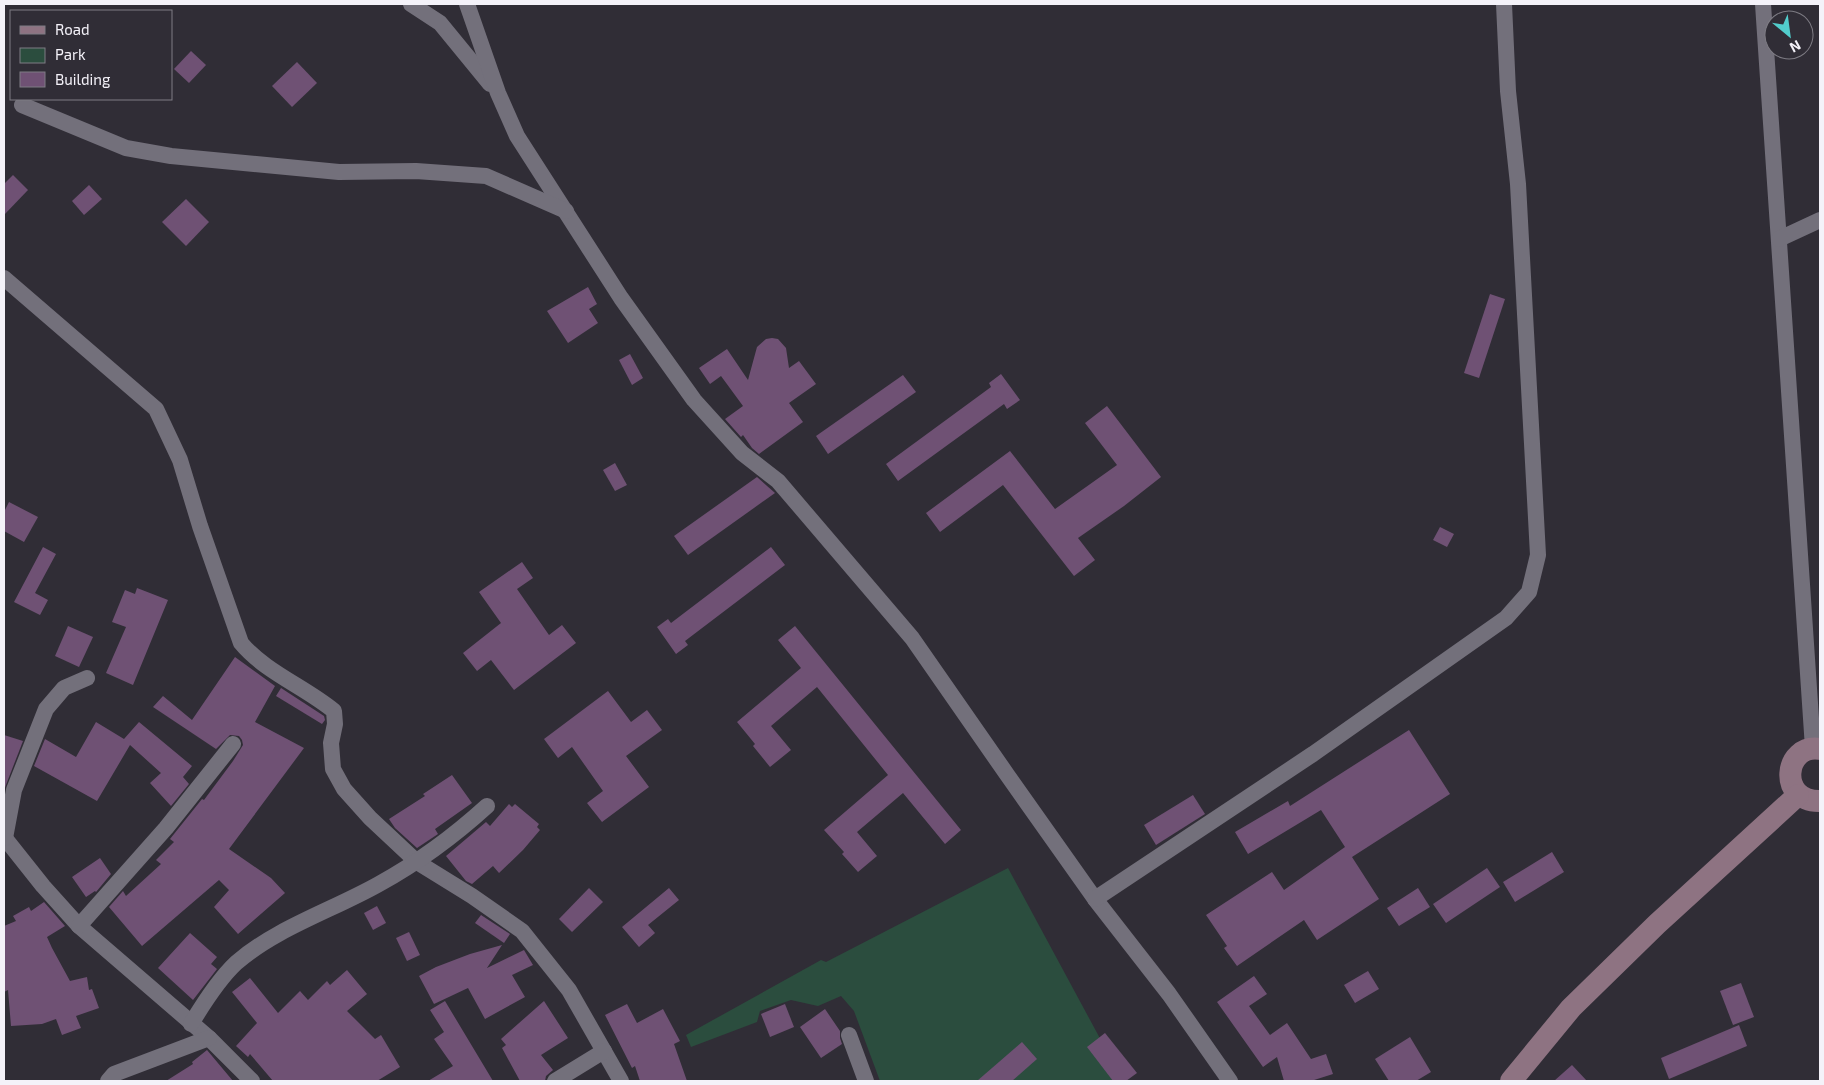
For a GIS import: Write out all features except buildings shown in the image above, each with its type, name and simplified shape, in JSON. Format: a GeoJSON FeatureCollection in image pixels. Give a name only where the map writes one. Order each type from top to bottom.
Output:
{"type":"FeatureCollection","features":[{"type":"Feature","properties":{"kind":"street"},"geometry":{"type":"LineString","coordinates":[[411,4],[440,23],[498,93]]}},
{"type":"Feature","properties":{"kind":"street"},"geometry":{"type":"LineString","coordinates":[[466,4],[498,93],[517,136],[621,298],[694,400],[742,453],[778,481],[912,638],[1096,899],[1168,994],[1230,1081]]}},
{"type":"Feature","properties":{"kind":"street"},"geometry":{"type":"LineString","coordinates":[[1096,899],[1313,754],[1506,618],[1529,592],[1538,555],[1518,184],[1508,91],[1504,4]]}},
{"type":"Feature","properties":{"kind":"street"},"geometry":{"type":"LineString","coordinates":[[1762,4],[1817,749],[1799,754],[1790,767],[1790,782],[1798,795],[1808,800],[1820,801]]}},
{"type":"Feature","properties":{"kind":"street"},"geometry":{"type":"LineString","coordinates":[[22,105],[126,148],[181,157],[321,170],[486,176],[566,211]]}},
{"type":"Feature","properties":{"kind":"street"},"geometry":{"type":"LineString","coordinates":[[1779,239],[1820,220]]}},
{"type":"Feature","properties":{"kind":"street"},"geometry":{"type":"LineString","coordinates":[[4,278],[156,409],[180,460],[200,526],[241,643],[251,656],[334,711],[335,724],[331,743],[333,769],[344,789],[370,818],[417,862],[472,896],[522,931],[568,990],[621,1081]]}},
{"type":"Feature","properties":{"kind":"street"},"geometry":{"type":"LineString","coordinates":[[87,678],[64,688],[46,710],[14,790],[4,838],[79,926],[209,1038],[252,1081]]}},
{"type":"Feature","properties":{"kind":"street"},"geometry":{"type":"LineString","coordinates":[[79,926],[166,828],[233,744]]}},
{"type":"Feature","properties":{"kind":"street"},"geometry":{"type":"LineString","coordinates":[[1511,1081],[1571,1008],[1657,924],[1798,795]]}},
{"type":"Feature","properties":{"kind":"street"},"geometry":{"type":"LineString","coordinates":[[191,1024],[203,1003],[235,964],[261,944],[417,862],[459,831],[487,806]]}},
{"type":"Feature","properties":{"kind":"street"},"geometry":{"type":"LineString","coordinates":[[849,1034],[866,1081]]}},
{"type":"Feature","properties":{"kind":"street"},"geometry":{"type":"LineString","coordinates":[[108,1081],[114,1074],[209,1038]]}},
{"type":"Feature","properties":{"kind":"street"},"geometry":{"type":"LineString","coordinates":[[556,1081],[604,1051]]}},
{"type":"Feature","properties":{"kind":"green space"},"geometry":{"type":"Polygon","coordinates":[[[1008,868],[1123,1081],[880,1081],[854,1011],[841,996],[818,1006],[791,1000],[760,1011],[757,1022],[691,1047],[686,1035],[821,960],[826,962],[1008,868]]]}}]}
